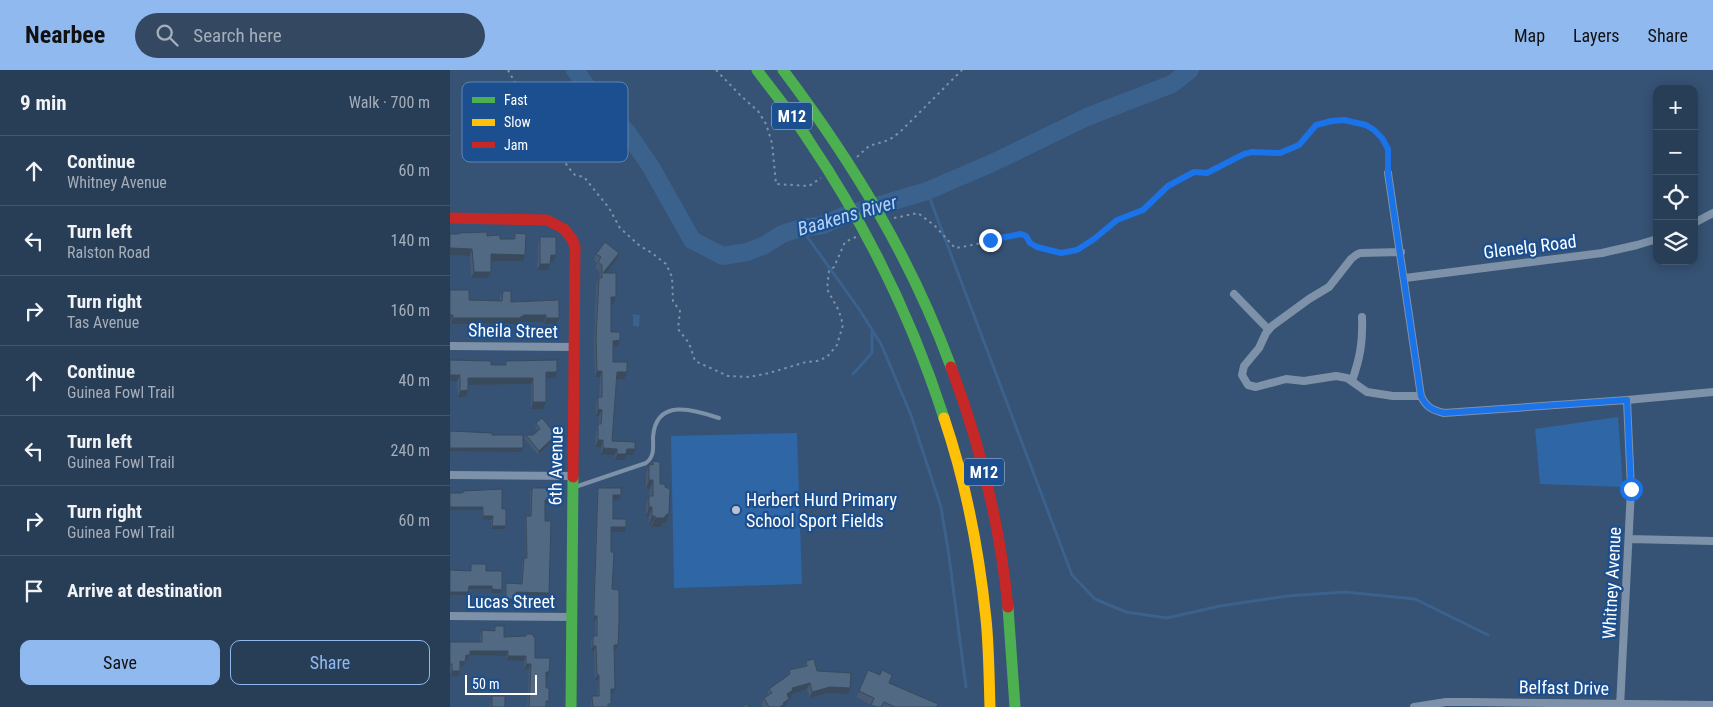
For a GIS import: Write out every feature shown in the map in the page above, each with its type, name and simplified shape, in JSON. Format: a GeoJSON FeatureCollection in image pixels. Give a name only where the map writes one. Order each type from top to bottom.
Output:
{"type":"FeatureCollection","features":[{"type":"Feature","properties":{"kind":"main road","name":"M12"},"geometry":{"type":"LineString","coordinates":[[757,70],[798,125],[854,212],[902,303],[938,393],[952,436],[976,539],[986,613],[990,707]]}},
{"type":"Feature","properties":{"kind":"main road","name":"M12"},"geometry":{"type":"LineString","coordinates":[[783,70],[843,153],[901,251],[919,286],[940,335],[972,427],[992,502],[1005,573],[1013,648],[1015,707]]}},
{"type":"Feature","properties":{"kind":"main road","name":"6th Avenue"},"geometry":{"type":"LineString","coordinates":[[450,218],[540,219],[557,224],[564,229],[572,239],[576,252],[571,707]]}},
{"type":"Feature","properties":{"kind":"street"},"geometry":{"type":"LineString","coordinates":[[1388,173],[1423,400]]}},
{"type":"Feature","properties":{"kind":"street"},"geometry":{"type":"LineString","coordinates":[[1698,221],[1713,213]]}},
{"type":"Feature","properties":{"kind":"street","name":"Glenelg Road"},"geometry":{"type":"LineString","coordinates":[[1405,278],[1602,253],[1653,240]]}},
{"type":"Feature","properties":{"kind":"street"},"geometry":{"type":"LineString","coordinates":[[1401,252],[1360,253],[1356,255],[1329,287],[1268,329],[1259,348],[1244,366],[1242,375],[1248,385],[1256,387],[1286,379],[1304,381],[1329,376],[1342,377],[1352,381],[1367,392],[1423,400],[1435,411],[1444,413],[1713,392]]}},
{"type":"Feature","properties":{"kind":"street"},"geometry":{"type":"LineString","coordinates":[[1234,294],[1268,329]]}},
{"type":"Feature","properties":{"kind":"street"},"geometry":{"type":"LineString","coordinates":[[1352,381],[1362,345],[1362,317]]}},
{"type":"Feature","properties":{"kind":"street","name":"Sheila Street"},"geometry":{"type":"LineString","coordinates":[[450,346],[575,347]]}},
{"type":"Feature","properties":{"kind":"street","name":"Whitney Avenue"},"geometry":{"type":"LineString","coordinates":[[1621,705],[1631,472],[1627,400]]}},
{"type":"Feature","properties":{"kind":"street"},"geometry":{"type":"LineString","coordinates":[[450,475],[573,482]]}},
{"type":"Feature","properties":{"kind":"street"},"geometry":{"type":"LineString","coordinates":[[1629,539],[1713,540]]}},
{"type":"Feature","properties":{"kind":"street","name":"Lucas Street"},"geometry":{"type":"LineString","coordinates":[[450,616],[572,617]]}},
{"type":"Feature","properties":{"kind":"street","name":"Belfast Drive"},"geometry":{"type":"LineString","coordinates":[[1414,707],[1446,702],[1713,705]]}},
{"type":"Feature","properties":{"kind":"lane"},"geometry":{"type":"LineString","coordinates":[[573,482],[646,463],[652,457],[658,419],[670,411],[688,409],[719,418]]}},
{"type":"Feature","properties":{"kind":"path"},"geometry":{"type":"LineString","coordinates":[[508,70],[515,82]]}},
{"type":"Feature","properties":{"kind":"path"},"geometry":{"type":"LineString","coordinates":[[896,216],[918,213],[935,226],[955,248],[1021,234],[1026,236],[1030,243],[1037,247],[1069,253],[1094,239],[1117,220],[1143,210],[1168,186],[1194,172],[1207,173],[1244,154],[1252,152],[1280,153],[1299,145],[1316,125],[1344,120],[1366,125],[1382,138],[1388,149],[1388,173]]}},
{"type":"Feature","properties":{"kind":"path"},"geometry":{"type":"LineString","coordinates":[[565,162],[575,175],[584,177],[608,208],[620,228],[640,246],[666,264],[672,277],[673,301],[680,311],[678,329],[688,343],[695,361],[728,376],[749,377],[806,362],[817,361],[826,357],[837,345],[843,325],[840,312],[827,289],[829,271],[834,267],[845,242]]}},
{"type":"Feature","properties":{"kind":"shaded area"},"geometry":{"type":"Polygon","coordinates":[[[631,314],[640,315],[639,327],[633,326],[633,316],[631,314]]]}},
{"type":"Feature","properties":{"kind":"shaded area"},"geometry":{"type":"Polygon","coordinates":[[[1618,417],[1623,487],[1540,484],[1535,429],[1618,417]]]}},
{"type":"Feature","properties":{"kind":"shaded area","name":"Herbert Hurd Primary School Sport Fields"},"geometry":{"type":"Polygon","coordinates":[[[797,433],[802,584],[674,588],[671,436],[797,433]]]}},
{"type":"Feature","properties":{"kind":"building"},"geometry":{"type":"Polygon","coordinates":[[[487,232],[487,236],[500,235],[500,239],[515,239],[515,233],[526,234],[525,255],[491,254],[491,272],[474,272],[472,249],[450,248],[450,234],[487,232]]]}},
{"type":"Feature","properties":{"kind":"building"},"geometry":{"type":"Polygon","coordinates":[[[540,237],[556,237],[556,255],[551,255],[550,264],[540,264],[540,237]]]}},
{"type":"Feature","properties":{"kind":"building"},"geometry":{"type":"Polygon","coordinates":[[[605,242],[619,253],[603,273],[616,273],[616,297],[611,297],[611,332],[620,332],[620,340],[613,341],[613,362],[627,362],[627,372],[617,372],[612,441],[635,442],[635,449],[627,449],[626,454],[617,454],[617,449],[603,448],[603,440],[598,440],[598,424],[601,424],[602,410],[598,409],[598,397],[602,397],[602,371],[597,371],[596,337],[599,278],[602,278],[602,265],[598,262],[601,257],[596,254],[605,242]]]}},
{"type":"Feature","properties":{"kind":"building"},"geometry":{"type":"Polygon","coordinates":[[[450,290],[469,290],[469,300],[502,301],[503,291],[511,291],[511,302],[559,300],[559,318],[546,318],[546,315],[524,315],[519,318],[453,318],[453,315],[450,315],[450,290]]]}},
{"type":"Feature","properties":{"kind":"building"},"geometry":{"type":"Polygon","coordinates":[[[450,360],[491,361],[491,365],[506,365],[506,361],[557,360],[557,372],[546,372],[546,402],[533,402],[533,378],[468,378],[468,390],[460,391],[460,375],[450,375],[450,360]]]}},
{"type":"Feature","properties":{"kind":"building"},"geometry":{"type":"Polygon","coordinates":[[[542,418],[556,435],[539,451],[526,435],[533,435],[540,429],[536,423],[542,418]]]}},
{"type":"Feature","properties":{"kind":"building"},"geometry":{"type":"Polygon","coordinates":[[[450,431],[492,433],[492,435],[523,435],[523,448],[450,448],[450,431]]]}},
{"type":"Feature","properties":{"kind":"building"},"geometry":{"type":"Polygon","coordinates":[[[653,461],[660,462],[660,484],[665,484],[665,487],[670,489],[669,514],[664,518],[652,516],[652,507],[649,507],[649,496],[653,496],[653,480],[649,480],[649,464],[653,465],[653,461]]]}},
{"type":"Feature","properties":{"kind":"building"},"geometry":{"type":"Polygon","coordinates":[[[532,488],[553,488],[553,500],[545,500],[545,521],[551,521],[549,593],[516,592],[516,599],[506,599],[506,583],[522,584],[524,558],[527,558],[526,516],[531,516],[532,488]]]}},
{"type":"Feature","properties":{"kind":"building"},"geometry":{"type":"Polygon","coordinates":[[[598,488],[621,488],[621,495],[613,495],[613,519],[626,519],[626,527],[611,527],[611,552],[614,552],[612,589],[619,590],[619,621],[618,645],[614,645],[615,689],[611,689],[611,704],[608,704],[608,707],[593,707],[592,696],[599,696],[596,646],[593,646],[593,636],[597,636],[597,616],[594,616],[594,607],[598,488]]]}},
{"type":"Feature","properties":{"kind":"building"},"geometry":{"type":"Polygon","coordinates":[[[502,489],[502,509],[506,509],[506,526],[492,526],[493,516],[483,516],[483,507],[450,507],[450,493],[502,489]]]}},
{"type":"Feature","properties":{"kind":"building"},"geometry":{"type":"Polygon","coordinates":[[[471,564],[486,564],[486,571],[502,571],[502,590],[492,589],[492,586],[469,586],[468,592],[450,592],[450,570],[471,571],[471,564]]]}},
{"type":"Feature","properties":{"kind":"building"},"geometry":{"type":"Polygon","coordinates":[[[495,626],[504,626],[504,637],[533,634],[535,637],[535,658],[550,658],[549,672],[546,672],[546,688],[549,688],[549,701],[546,701],[546,707],[529,707],[531,664],[526,664],[526,656],[508,656],[508,651],[470,651],[470,655],[466,655],[465,662],[460,661],[460,671],[452,671],[452,664],[450,664],[450,642],[482,642],[482,630],[495,631],[495,626]]]}},
{"type":"Feature","properties":{"kind":"building"},"geometry":{"type":"Polygon","coordinates":[[[814,659],[817,671],[851,673],[850,688],[830,687],[812,692],[810,683],[792,688],[793,690],[787,694],[789,699],[780,707],[769,707],[764,698],[772,693],[769,689],[790,674],[789,670],[807,666],[806,661],[814,659]]]}},
{"type":"Feature","properties":{"kind":"building"},"geometry":{"type":"Polygon","coordinates":[[[868,670],[880,675],[882,670],[892,675],[889,683],[938,704],[936,707],[895,707],[884,702],[881,707],[871,705],[874,698],[859,691],[868,670]]]}},
{"type":"Feature","properties":{"kind":"building"},"geometry":{"type":"Polygon","coordinates":[[[492,696],[505,696],[505,707],[492,707],[492,696]]]}},
{"type":"Feature","properties":{"kind":"waterway","name":"Baakens River"},"geometry":{"type":"LineString","coordinates":[[575,70],[583,82]]}},
{"type":"Feature","properties":{"kind":"waterway","name":"Baakens River"},"geometry":{"type":"LineString","coordinates":[[628,133],[651,167],[692,240],[723,256],[747,252],[765,245],[782,234],[801,228],[823,225],[843,216],[927,191],[992,163],[1087,117],[1172,84],[1190,70]]}},
{"type":"Feature","properties":{"kind":"waterway"},"geometry":{"type":"LineString","coordinates":[[927,191],[1072,575],[1095,599],[1126,612],[1167,618],[1220,606],[1287,596],[1345,592],[1415,599],[1488,635]]}},
{"type":"Feature","properties":{"kind":"waterway"},"geometry":{"type":"LineString","coordinates":[[801,228],[859,309],[881,344],[911,415],[941,507],[966,687]]}},
{"type":"Feature","properties":{"kind":"waterway"},"geometry":{"type":"LineString","coordinates":[[853,374],[872,353],[872,332]]}},
{"type":"Feature","properties":{"kind":"traffic: fast"},"geometry":{"type":"LineString","coordinates":[[757,70],[809,141],[869,240],[918,345],[944,418]]}},
{"type":"Feature","properties":{"kind":"traffic: fast"},"geometry":{"type":"LineString","coordinates":[[783,70],[833,140],[899,250],[918,288],[951,367]]}},
{"type":"Feature","properties":{"kind":"traffic: fast"},"geometry":{"type":"LineString","coordinates":[[571,707],[573,477]]}},
{"type":"Feature","properties":{"kind":"traffic: fast"},"geometry":{"type":"LineString","coordinates":[[1008,607],[1015,707]]}},
{"type":"Feature","properties":{"kind":"traffic: slow"},"geometry":{"type":"LineString","coordinates":[[944,418],[959,467],[971,517],[980,568],[987,630],[990,707]]}},
{"type":"Feature","properties":{"kind":"traffic: jam"},"geometry":{"type":"LineString","coordinates":[[450,218],[547,220],[564,229],[572,239],[575,247],[573,477]]}},
{"type":"Feature","properties":{"kind":"traffic: jam"},"geometry":{"type":"LineString","coordinates":[[951,367],[980,455],[1000,546],[1008,607]]}},
{"type":"Feature","properties":{"kind":"place","name":"Herbert Hurd Primary School Sport Fields"},"geometry":{"type":"Point","coordinates":[736,510]}},
{"type":"Feature","properties":{"kind":"route"},"geometry":{"type":"LineString","coordinates":[[990,240],[1021,234],[1026,236],[1030,243],[1037,247],[1069,253],[1094,239],[1117,220],[1143,210],[1160,191],[1194,172],[1207,173],[1244,154],[1252,152],[1280,153],[1299,145],[1308,132],[1316,125],[1344,120],[1366,125],[1382,138],[1388,149],[1388,173],[1421,396],[1424,404],[1435,411],[1444,413],[1627,400],[1631,489]]}}]}
